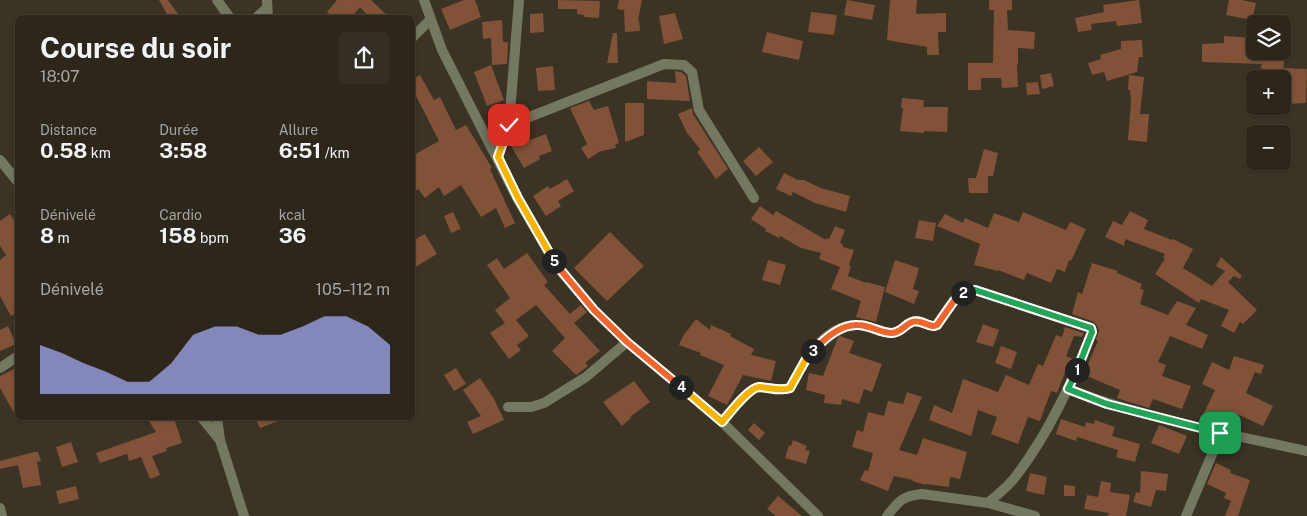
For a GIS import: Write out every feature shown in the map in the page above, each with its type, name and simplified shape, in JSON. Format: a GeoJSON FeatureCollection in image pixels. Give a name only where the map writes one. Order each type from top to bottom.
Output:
{"type":"FeatureCollection","features":[{"type":"Feature","properties":{"kind":"street"},"geometry":{"type":"LineString","coordinates":[[217,0],[228,15]]}},
{"type":"Feature","properties":{"kind":"street"},"geometry":{"type":"LineString","coordinates":[[424,0],[442,50],[518,198],[559,268],[594,310],[627,342],[722,422],[818,516]]}},
{"type":"Feature","properties":{"kind":"street"},"geometry":{"type":"LineString","coordinates":[[498,157],[509,125],[519,0]]}},
{"type":"Feature","properties":{"kind":"street"},"geometry":{"type":"LineString","coordinates":[[415,35],[430,20]]}},
{"type":"Feature","properties":{"kind":"street"},"geometry":{"type":"LineString","coordinates":[[509,125],[664,64],[684,65],[692,72],[699,110],[754,198]]}},
{"type":"Feature","properties":{"kind":"street"},"geometry":{"type":"LineString","coordinates":[[0,160],[15,178]]}},
{"type":"Feature","properties":{"kind":"street"},"geometry":{"type":"LineString","coordinates":[[722,422],[752,389],[760,387],[782,390],[790,388],[806,359],[820,343],[834,332],[858,325],[894,333],[914,321],[934,326],[937,325],[956,298],[968,291],[975,290],[1091,328],[1092,332],[1068,389],[1041,438],[1016,477],[988,503]]}},
{"type":"Feature","properties":{"kind":"street"},"geometry":{"type":"LineString","coordinates":[[508,407],[531,407],[544,402],[586,377],[627,342]]}},
{"type":"Feature","properties":{"kind":"street"},"geometry":{"type":"LineString","coordinates":[[0,368],[15,358]]}},
{"type":"Feature","properties":{"kind":"street"},"geometry":{"type":"LineString","coordinates":[[1068,389],[1116,406],[1220,433],[1307,451]]}},
{"type":"Feature","properties":{"kind":"street"},"geometry":{"type":"LineString","coordinates":[[204,420],[220,440]]}},
{"type":"Feature","properties":{"kind":"street"},"geometry":{"type":"LineString","coordinates":[[217,420],[220,440],[244,516]]}},
{"type":"Feature","properties":{"kind":"street"},"geometry":{"type":"LineString","coordinates":[[1186,516],[1220,433]]}},
{"type":"Feature","properties":{"kind":"street"},"geometry":{"type":"LineString","coordinates":[[887,516],[900,499],[922,494],[988,503],[1035,516]]}},
{"type":"Feature","properties":{"kind":"street"},"geometry":{"type":"LineString","coordinates":[[0,508],[2,516]]}},
{"type":"Feature","properties":{"kind":"building"},"geometry":{"type":"Polygon","coordinates":[[[159,0],[168,0],[179,15],[167,15],[159,0]]]}},
{"type":"Feature","properties":{"kind":"building"},"geometry":{"type":"Polygon","coordinates":[[[337,0],[371,0],[387,15],[367,15],[360,7],[353,15],[330,15],[327,12],[337,0]]]}},
{"type":"Feature","properties":{"kind":"building"},"geometry":{"type":"Polygon","coordinates":[[[464,0],[475,0],[481,17],[450,30],[441,9],[464,0]]]}},
{"type":"Feature","properties":{"kind":"building"},"geometry":{"type":"Polygon","coordinates":[[[558,0],[600,1],[599,18],[584,17],[584,15],[577,14],[577,9],[558,9],[558,0]]]}},
{"type":"Feature","properties":{"kind":"building"},"geometry":{"type":"Polygon","coordinates":[[[619,0],[642,0],[638,20],[640,31],[625,32],[624,10],[617,9],[619,0]]]}},
{"type":"Feature","properties":{"kind":"building"},"geometry":{"type":"Polygon","coordinates":[[[847,0],[875,5],[872,20],[844,15],[847,0]]]}},
{"type":"Feature","properties":{"kind":"building"},"geometry":{"type":"Polygon","coordinates":[[[890,0],[917,0],[916,14],[946,13],[946,32],[938,32],[939,55],[927,55],[927,47],[887,40],[890,0]]]}},
{"type":"Feature","properties":{"kind":"building"},"geometry":{"type":"Polygon","coordinates":[[[989,0],[1012,0],[1012,10],[1007,10],[1008,30],[1035,32],[1034,49],[1018,48],[1018,87],[1002,88],[1001,78],[981,78],[981,90],[968,90],[968,63],[993,63],[994,10],[989,10],[989,0]]]}},
{"type":"Feature","properties":{"kind":"building"},"geometry":{"type":"Polygon","coordinates":[[[1139,0],[1142,23],[1117,26],[1116,21],[1091,24],[1092,30],[1078,32],[1075,18],[1104,12],[1103,5],[1139,0]]]}},
{"type":"Feature","properties":{"kind":"building"},"geometry":{"type":"Polygon","coordinates":[[[1229,0],[1256,3],[1253,15],[1246,15],[1246,19],[1226,15],[1229,0]]]}},
{"type":"Feature","properties":{"kind":"building"},"geometry":{"type":"Polygon","coordinates":[[[811,12],[837,15],[834,35],[808,32],[811,12]]]}},
{"type":"Feature","properties":{"kind":"building"},"geometry":{"type":"Polygon","coordinates":[[[543,13],[544,32],[530,33],[530,14],[543,13]]]}},
{"type":"Feature","properties":{"kind":"building"},"geometry":{"type":"Polygon","coordinates":[[[675,13],[683,39],[664,44],[659,16],[675,13]]]}},
{"type":"Feature","properties":{"kind":"building"},"geometry":{"type":"Polygon","coordinates":[[[502,20],[503,42],[508,42],[507,64],[492,65],[491,38],[483,39],[482,22],[502,20]]]}},
{"type":"Feature","properties":{"kind":"building"},"geometry":{"type":"Polygon","coordinates":[[[767,32],[803,41],[799,60],[762,52],[767,32]]]}},
{"type":"Feature","properties":{"kind":"building"},"geometry":{"type":"Polygon","coordinates":[[[613,33],[617,33],[618,63],[607,63],[613,33]]]}},
{"type":"Feature","properties":{"kind":"building"},"geometry":{"type":"Polygon","coordinates":[[[1224,36],[1246,37],[1246,60],[1285,60],[1283,68],[1307,69],[1306,103],[1291,104],[1291,70],[1267,70],[1260,68],[1262,64],[1202,62],[1202,44],[1224,43],[1224,36]]]}},
{"type":"Feature","properties":{"kind":"building"},"geometry":{"type":"Polygon","coordinates":[[[1142,40],[1143,57],[1139,57],[1137,72],[1107,81],[1104,72],[1092,75],[1088,63],[1101,59],[1100,55],[1121,49],[1121,41],[1142,40]]]}},
{"type":"Feature","properties":{"kind":"building"},"geometry":{"type":"Polygon","coordinates":[[[491,65],[504,100],[487,106],[474,72],[491,65]]]}},
{"type":"Feature","properties":{"kind":"building"},"geometry":{"type":"Polygon","coordinates":[[[553,66],[555,90],[538,91],[536,68],[553,66]]]}},
{"type":"Feature","properties":{"kind":"building"},"geometry":{"type":"Polygon","coordinates":[[[675,71],[681,72],[686,76],[690,101],[647,99],[647,81],[676,83],[675,71]]]}},
{"type":"Feature","properties":{"kind":"building"},"geometry":{"type":"Polygon","coordinates":[[[1051,73],[1054,86],[1042,89],[1040,75],[1051,73]]]}},
{"type":"Feature","properties":{"kind":"building"},"geometry":{"type":"Polygon","coordinates":[[[420,75],[434,100],[440,97],[456,130],[466,125],[492,168],[490,169],[515,223],[505,228],[496,208],[481,217],[461,185],[444,196],[439,187],[425,198],[418,189],[415,192],[415,154],[439,141],[415,94],[415,78],[420,75]]]}},
{"type":"Feature","properties":{"kind":"building"},"geometry":{"type":"Polygon","coordinates":[[[1129,75],[1144,77],[1140,114],[1149,114],[1147,142],[1128,140],[1131,102],[1130,90],[1128,90],[1129,75]]]}},
{"type":"Feature","properties":{"kind":"building"},"geometry":{"type":"Polygon","coordinates":[[[1038,82],[1040,94],[1027,95],[1026,83],[1038,82]]]}},
{"type":"Feature","properties":{"kind":"building"},"geometry":{"type":"Polygon","coordinates":[[[902,98],[924,100],[923,107],[948,107],[947,132],[900,131],[903,108],[901,108],[902,98]]]}},
{"type":"Feature","properties":{"kind":"building"},"geometry":{"type":"Polygon","coordinates":[[[589,101],[594,110],[608,106],[619,143],[615,145],[616,148],[601,151],[588,159],[581,148],[587,144],[570,108],[589,101]]]}},
{"type":"Feature","properties":{"kind":"building"},"geometry":{"type":"Polygon","coordinates":[[[625,103],[644,103],[644,135],[625,142],[625,103]]]}},
{"type":"Feature","properties":{"kind":"building"},"geometry":{"type":"Polygon","coordinates":[[[692,108],[693,114],[728,169],[716,179],[697,152],[700,149],[687,133],[678,114],[692,108]]]}},
{"type":"Feature","properties":{"kind":"building"},"geometry":{"type":"Polygon","coordinates":[[[546,134],[552,151],[539,156],[540,159],[524,168],[511,146],[528,136],[530,140],[546,134]]]}},
{"type":"Feature","properties":{"kind":"building"},"geometry":{"type":"Polygon","coordinates":[[[759,147],[773,162],[756,176],[743,161],[759,147]]]}},
{"type":"Feature","properties":{"kind":"building"},"geometry":{"type":"Polygon","coordinates":[[[984,149],[998,153],[993,176],[988,176],[988,193],[969,193],[968,178],[976,178],[984,149]]]}},
{"type":"Feature","properties":{"kind":"building"},"geometry":{"type":"Polygon","coordinates":[[[784,173],[798,180],[804,180],[821,188],[850,196],[846,212],[815,203],[793,192],[791,196],[776,189],[784,173]]]}},
{"type":"Feature","properties":{"kind":"building"},"geometry":{"type":"Polygon","coordinates":[[[567,179],[574,191],[558,201],[561,206],[546,216],[533,196],[548,186],[550,189],[567,179]]]}},
{"type":"Feature","properties":{"kind":"building"},"geometry":{"type":"Polygon","coordinates":[[[760,206],[773,215],[776,211],[826,240],[826,238],[829,239],[835,226],[845,230],[840,243],[843,247],[854,250],[848,276],[866,283],[885,287],[876,322],[856,317],[861,301],[831,289],[840,267],[819,259],[821,253],[801,248],[780,236],[779,238],[765,231],[766,229],[751,219],[760,206]]]}},
{"type":"Feature","properties":{"kind":"building"},"geometry":{"type":"Polygon","coordinates":[[[1130,211],[1148,220],[1144,229],[1173,239],[1193,249],[1183,268],[1212,286],[1225,271],[1216,266],[1221,257],[1242,276],[1240,279],[1234,276],[1228,282],[1257,310],[1243,324],[1240,322],[1234,333],[1221,326],[1229,310],[1201,299],[1199,303],[1155,274],[1165,259],[1163,258],[1165,254],[1125,239],[1124,246],[1105,237],[1113,221],[1122,225],[1130,211]]]}},
{"type":"Feature","properties":{"kind":"building"},"geometry":{"type":"Polygon","coordinates":[[[453,212],[461,229],[451,233],[444,216],[453,212]]]}},
{"type":"Feature","properties":{"kind":"building"},"geometry":{"type":"Polygon","coordinates":[[[1023,212],[1066,230],[1070,222],[1086,229],[1071,261],[1069,260],[1065,272],[1057,269],[1051,283],[1027,273],[1024,280],[998,270],[974,265],[980,244],[937,226],[945,214],[963,223],[965,218],[988,228],[994,213],[1019,222],[1023,212]]]}},
{"type":"Feature","properties":{"kind":"building"},"geometry":{"type":"Polygon","coordinates":[[[10,214],[15,222],[15,314],[11,316],[0,296],[0,260],[6,255],[0,246],[0,221],[10,214]]]}},
{"type":"Feature","properties":{"kind":"building"},"geometry":{"type":"Polygon","coordinates":[[[919,220],[936,223],[933,241],[915,238],[919,220]]]}},
{"type":"Feature","properties":{"kind":"building"},"geometry":{"type":"Polygon","coordinates":[[[610,232],[644,266],[607,301],[574,268],[610,232]]]}},
{"type":"Feature","properties":{"kind":"building"},"geometry":{"type":"Polygon","coordinates":[[[425,234],[437,254],[415,267],[415,239],[425,234]]]}},
{"type":"Feature","properties":{"kind":"building"},"geometry":{"type":"Polygon","coordinates":[[[527,253],[548,282],[544,285],[570,314],[581,305],[587,312],[574,323],[600,351],[585,363],[588,366],[576,375],[552,351],[565,338],[536,305],[516,320],[529,336],[517,345],[521,350],[509,359],[490,333],[505,323],[495,310],[510,298],[487,265],[497,258],[504,269],[527,253]]]}},
{"type":"Feature","properties":{"kind":"building"},"geometry":{"type":"Polygon","coordinates":[[[768,260],[786,265],[780,285],[762,280],[768,260]]]}},
{"type":"Feature","properties":{"kind":"building"},"geometry":{"type":"Polygon","coordinates":[[[895,260],[919,268],[913,289],[919,291],[914,304],[885,292],[895,260]]]}},
{"type":"Feature","properties":{"kind":"building"},"geometry":{"type":"Polygon","coordinates":[[[1092,263],[1118,271],[1117,273],[1142,284],[1140,289],[1144,290],[1140,304],[1168,315],[1177,301],[1196,308],[1186,325],[1208,335],[1202,349],[1170,336],[1158,362],[1166,365],[1162,376],[1191,386],[1182,409],[1153,399],[1149,408],[1117,398],[1120,390],[1082,374],[1098,341],[1096,340],[1099,330],[1094,322],[1072,314],[1078,292],[1082,294],[1092,263]]]}},
{"type":"Feature","properties":{"kind":"building"},"geometry":{"type":"Polygon","coordinates":[[[696,319],[710,330],[711,325],[731,334],[730,336],[754,349],[751,355],[776,361],[771,381],[743,375],[727,405],[708,396],[724,365],[700,355],[701,353],[679,345],[683,336],[696,319]]]}},
{"type":"Feature","properties":{"kind":"building"},"geometry":{"type":"Polygon","coordinates":[[[983,324],[999,330],[993,347],[976,342],[983,324]]]}},
{"type":"Feature","properties":{"kind":"building"},"geometry":{"type":"Polygon","coordinates":[[[8,326],[15,344],[0,351],[0,330],[8,326]]]}},
{"type":"Feature","properties":{"kind":"building"},"geometry":{"type":"Polygon","coordinates":[[[1065,327],[1084,333],[1082,337],[1074,336],[1066,356],[1073,359],[1067,373],[1065,372],[1057,393],[1051,391],[1040,421],[1028,417],[1018,444],[991,434],[997,417],[978,410],[971,436],[929,420],[934,405],[952,413],[963,379],[998,392],[1006,375],[1029,385],[1038,364],[1043,366],[1056,335],[1062,337],[1065,327]]]}},
{"type":"Feature","properties":{"kind":"building"},"geometry":{"type":"Polygon","coordinates":[[[840,336],[854,341],[849,353],[882,364],[872,392],[864,389],[859,404],[842,399],[841,405],[824,403],[825,395],[806,390],[809,373],[823,376],[840,336]]]}},
{"type":"Feature","properties":{"kind":"building"},"geometry":{"type":"Polygon","coordinates":[[[1001,346],[1017,352],[1011,369],[995,363],[1001,346]]]}},
{"type":"Feature","properties":{"kind":"building"},"geometry":{"type":"Polygon","coordinates":[[[1234,356],[1264,365],[1261,374],[1255,372],[1246,393],[1273,406],[1263,426],[1237,414],[1230,428],[1202,417],[1215,390],[1202,384],[1212,362],[1229,370],[1234,356]]]}},
{"type":"Feature","properties":{"kind":"building"},"geometry":{"type":"Polygon","coordinates":[[[15,368],[15,415],[0,388],[0,376],[15,368]]]}},
{"type":"Feature","properties":{"kind":"building"},"geometry":{"type":"Polygon","coordinates":[[[456,368],[466,384],[454,391],[444,375],[456,368]]]}},
{"type":"Feature","properties":{"kind":"building"},"geometry":{"type":"Polygon","coordinates":[[[480,378],[494,399],[504,420],[473,434],[467,422],[481,416],[463,390],[480,378]]]}},
{"type":"Feature","properties":{"kind":"building"},"geometry":{"type":"Polygon","coordinates":[[[634,381],[650,402],[630,417],[622,426],[603,402],[634,381]]]}},
{"type":"Feature","properties":{"kind":"building"},"geometry":{"type":"Polygon","coordinates":[[[907,392],[922,397],[899,450],[917,455],[923,438],[967,452],[960,479],[950,477],[949,487],[926,485],[894,476],[888,491],[860,480],[865,470],[868,471],[873,453],[852,447],[857,430],[863,432],[868,412],[884,416],[888,401],[903,404],[907,392]]]}},
{"type":"Feature","properties":{"kind":"building"},"geometry":{"type":"Polygon","coordinates":[[[1061,419],[1085,427],[1086,422],[1094,424],[1095,420],[1115,427],[1112,436],[1140,444],[1135,462],[1116,457],[1118,450],[1077,437],[1076,441],[1056,434],[1061,419]]]}},
{"type":"Feature","properties":{"kind":"building"},"geometry":{"type":"Polygon","coordinates":[[[148,420],[175,420],[182,443],[166,448],[167,451],[152,456],[160,475],[150,479],[141,457],[129,461],[127,454],[100,463],[96,453],[156,432],[148,420]]]}},
{"type":"Feature","properties":{"kind":"building"},"geometry":{"type":"Polygon","coordinates":[[[256,420],[281,420],[260,428],[256,420]]]}},
{"type":"Feature","properties":{"kind":"building"},"geometry":{"type":"Polygon","coordinates":[[[754,423],[765,433],[759,440],[748,430],[754,423]]]}},
{"type":"Feature","properties":{"kind":"building"},"geometry":{"type":"Polygon","coordinates":[[[1159,425],[1187,436],[1179,454],[1151,443],[1159,425]]]}},
{"type":"Feature","properties":{"kind":"building"},"geometry":{"type":"Polygon","coordinates":[[[793,440],[807,446],[805,450],[810,451],[806,464],[785,458],[789,445],[791,446],[793,440]]]}},
{"type":"Feature","properties":{"kind":"building"},"geometry":{"type":"Polygon","coordinates":[[[71,442],[78,462],[62,467],[56,447],[71,442]]]}},
{"type":"Feature","properties":{"kind":"building"},"geometry":{"type":"Polygon","coordinates":[[[38,452],[41,461],[37,462],[41,485],[23,488],[18,465],[0,469],[0,461],[38,452]]]}},
{"type":"Feature","properties":{"kind":"building"},"geometry":{"type":"Polygon","coordinates":[[[1216,463],[1231,470],[1230,473],[1250,480],[1238,516],[1225,516],[1231,501],[1224,498],[1226,493],[1207,484],[1216,463]]]}},
{"type":"Feature","properties":{"kind":"building"},"geometry":{"type":"Polygon","coordinates":[[[1141,471],[1168,474],[1166,491],[1156,490],[1151,507],[1133,502],[1136,492],[1140,493],[1141,471]]]}},
{"type":"Feature","properties":{"kind":"building"},"geometry":{"type":"Polygon","coordinates":[[[1030,473],[1047,477],[1044,495],[1026,491],[1030,473]]]}},
{"type":"Feature","properties":{"kind":"building"},"geometry":{"type":"Polygon","coordinates":[[[1101,481],[1111,483],[1110,492],[1130,495],[1126,516],[1108,516],[1109,513],[1084,509],[1087,495],[1098,497],[1101,481]]]}},
{"type":"Feature","properties":{"kind":"building"},"geometry":{"type":"Polygon","coordinates":[[[1064,485],[1075,486],[1075,496],[1064,496],[1064,485]]]}},
{"type":"Feature","properties":{"kind":"building"},"geometry":{"type":"Polygon","coordinates":[[[76,486],[79,499],[59,504],[56,491],[76,486]]]}},
{"type":"Feature","properties":{"kind":"building"},"geometry":{"type":"Polygon","coordinates":[[[778,496],[802,516],[776,516],[767,509],[778,496]]]}},
{"type":"Feature","properties":{"kind":"route"},"geometry":{"type":"LineString","coordinates":[[509,125],[498,157],[518,198],[559,268],[594,310],[627,342],[722,422],[752,389],[760,387],[786,390],[790,388],[806,359],[820,343],[834,332],[858,325],[894,333],[914,321],[934,326],[937,325],[956,298],[968,291],[975,290],[1091,328],[1092,332],[1068,389],[1107,404],[1220,433]]}}]}
